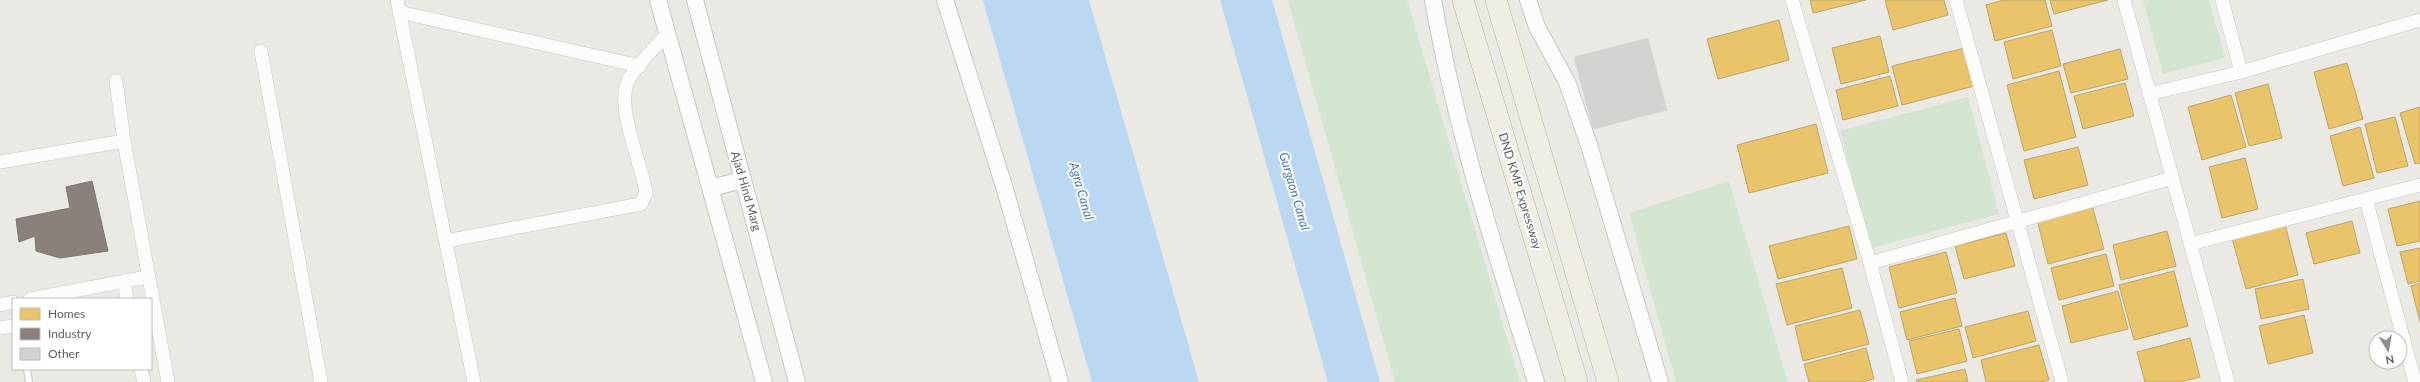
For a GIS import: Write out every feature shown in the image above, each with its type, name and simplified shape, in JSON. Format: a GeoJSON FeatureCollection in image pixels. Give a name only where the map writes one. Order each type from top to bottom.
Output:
{"type":"FeatureCollection","features":[{"type":"Feature","properties":{"kind":"highway","name":"DND KMP Expressway"},"geometry":{"type":"LineString","coordinates":[[1463,0],[1577,382]]}},
{"type":"Feature","properties":{"kind":"highway"},"geometry":{"type":"LineString","coordinates":[[1496,0],[1608,382]]}},
{"type":"Feature","properties":{"kind":"street"},"geometry":{"type":"LineString","coordinates":[[658,0],[764,382]]}},
{"type":"Feature","properties":{"kind":"street","name":"Ajad Hind Marg"},"geometry":{"type":"LineString","coordinates":[[695,0],[797,382]]}},
{"type":"Feature","properties":{"kind":"street"},"geometry":{"type":"LineString","coordinates":[[945,0],[1004,186],[1060,382]]}},
{"type":"Feature","properties":{"kind":"street"},"geometry":{"type":"LineString","coordinates":[[1433,0],[1444,61],[1470,168],[1536,382]]}},
{"type":"Feature","properties":{"kind":"street"},"geometry":{"type":"LineString","coordinates":[[1528,0],[1537,27],[1570,89],[1589,145],[1660,382]]}},
{"type":"Feature","properties":{"kind":"street"},"geometry":{"type":"LineString","coordinates":[[1792,0],[1870,263],[1902,382]]}},
{"type":"Feature","properties":{"kind":"street"},"geometry":{"type":"LineString","coordinates":[[1956,0],[2062,382]]}},
{"type":"Feature","properties":{"kind":"street"},"geometry":{"type":"LineString","coordinates":[[2124,0],[2228,382]]}},
{"type":"Feature","properties":{"kind":"street"},"geometry":{"type":"LineString","coordinates":[[2222,0],[2241,72]]}},
{"type":"Feature","properties":{"kind":"street"},"geometry":{"type":"LineString","coordinates":[[474,382],[398,6],[640,66]]}},
{"type":"Feature","properties":{"kind":"street"},"geometry":{"type":"LineString","coordinates":[[2149,94],[2241,72],[2420,20]]}},
{"type":"Feature","properties":{"kind":"street"},"geometry":{"type":"LineString","coordinates":[[446,241],[633,207],[641,204],[646,193],[645,182],[625,101],[625,87],[630,78],[668,34]]}},
{"type":"Feature","properties":{"kind":"street"},"geometry":{"type":"LineString","coordinates":[[261,51],[321,382]]}},
{"type":"Feature","properties":{"kind":"street"},"geometry":{"type":"LineString","coordinates":[[116,81],[124,141],[151,298]]}},
{"type":"Feature","properties":{"kind":"street"},"geometry":{"type":"LineString","coordinates":[[0,162],[124,141]]}},
{"type":"Feature","properties":{"kind":"street"},"geometry":{"type":"LineString","coordinates":[[1870,263],[2017,220],[2172,178]]}},
{"type":"Feature","properties":{"kind":"street"},"geometry":{"type":"LineString","coordinates":[[711,188],[742,180]]}},
{"type":"Feature","properties":{"kind":"street"},"geometry":{"type":"LineString","coordinates":[[2190,244],[2420,185]]}},
{"type":"Feature","properties":{"kind":"street"},"geometry":{"type":"LineString","coordinates":[[2366,199],[2415,382]]}},
{"type":"Feature","properties":{"kind":"street"},"geometry":{"type":"LineString","coordinates":[[35,298],[147,277]]}},
{"type":"Feature","properties":{"kind":"street"},"geometry":{"type":"LineString","coordinates":[[124,281],[128,298]]}},
{"type":"Feature","properties":{"kind":"street"},"geometry":{"type":"LineString","coordinates":[[0,305],[12,302]]}},
{"type":"Feature","properties":{"kind":"street"},"geometry":{"type":"LineString","coordinates":[[152,305],[168,382]]}},
{"type":"Feature","properties":{"kind":"street"},"geometry":{"type":"LineString","coordinates":[[0,328],[12,326]]}},
{"type":"Feature","properties":{"kind":"street"},"geometry":{"type":"LineString","coordinates":[[141,370],[144,382]]}},
{"type":"Feature","properties":{"kind":"lane"},"geometry":{"type":"LineString","coordinates":[[27,370],[29,382]]}},
{"type":"Feature","properties":{"kind":"green space"},"geometry":{"type":"Polygon","coordinates":[[[1288,0],[1407,0],[1520,382],[1395,382],[1288,0]]]}},
{"type":"Feature","properties":{"kind":"green space"},"geometry":{"type":"Polygon","coordinates":[[[2143,0],[2209,0],[2225,58],[2163,74],[2143,0]]]}},
{"type":"Feature","properties":{"kind":"green space"},"geometry":{"type":"Polygon","coordinates":[[[1968,97],[1999,214],[1871,248],[1840,131],[1968,97]]]}},
{"type":"Feature","properties":{"kind":"green space"},"geometry":{"type":"Polygon","coordinates":[[[1729,181],[1788,382],[1676,382],[1629,213],[1729,181]]]}},
{"type":"Feature","properties":{"kind":"water","name":"Agra Canal"},"geometry":{"type":"Polygon","coordinates":[[[983,0],[1089,0],[1199,382],[1092,382],[983,0]]]}},
{"type":"Feature","properties":{"kind":"water","name":"Gurgaon Canal"},"geometry":{"type":"Polygon","coordinates":[[[1220,0],[1272,0],[1380,382],[1328,382],[1220,0]]]}},
{"type":"Feature","properties":{"kind":"building: Homes"},"geometry":{"type":"Polygon","coordinates":[[[1810,0],[1866,0],[1813,13],[1810,0]]]}},
{"type":"Feature","properties":{"kind":"building: Homes"},"geometry":{"type":"Polygon","coordinates":[[[1885,0],[1944,0],[1948,15],[1893,30],[1885,0]]]}},
{"type":"Feature","properties":{"kind":"building: Homes"},"geometry":{"type":"Polygon","coordinates":[[[2004,0],[2045,0],[2052,26],[1995,41],[1986,5],[2004,0]]]}},
{"type":"Feature","properties":{"kind":"building: Homes"},"geometry":{"type":"Polygon","coordinates":[[[2050,0],[2108,0],[2054,14],[2050,0]]]}},
{"type":"Feature","properties":{"kind":"building: Homes"},"geometry":{"type":"Polygon","coordinates":[[[1779,20],[1789,60],[1718,79],[1707,39],[1779,20]]]}},
{"type":"Feature","properties":{"kind":"building: Homes"},"geometry":{"type":"Polygon","coordinates":[[[2052,30],[2061,66],[2013,79],[2004,42],[2052,30]]]}},
{"type":"Feature","properties":{"kind":"building: Homes"},"geometry":{"type":"Polygon","coordinates":[[[1880,36],[1889,72],[1841,84],[1832,48],[1880,36]]]}},
{"type":"Feature","properties":{"kind":"building: Homes"},"geometry":{"type":"Polygon","coordinates":[[[1965,48],[1974,86],[1902,105],[1892,66],[1965,48]]]}},
{"type":"Feature","properties":{"kind":"building: Homes"},"geometry":{"type":"Polygon","coordinates":[[[2120,49],[2128,79],[2071,93],[2063,64],[2120,49]]]}},
{"type":"Feature","properties":{"kind":"building: Homes"},"geometry":{"type":"Polygon","coordinates":[[[2347,63],[2363,119],[2329,129],[2314,72],[2347,63]]]}},
{"type":"Feature","properties":{"kind":"building: Homes"},"geometry":{"type":"Polygon","coordinates":[[[2059,71],[2076,137],[2024,151],[2007,85],[2059,71]]]}},
{"type":"Feature","properties":{"kind":"building: Homes"},"geometry":{"type":"Polygon","coordinates":[[[1890,76],[1898,106],[1843,120],[1836,90],[1890,76]]]}},
{"type":"Feature","properties":{"kind":"building: Homes"},"geometry":{"type":"Polygon","coordinates":[[[2125,83],[2134,116],[2083,129],[2074,96],[2125,83]]]}},
{"type":"Feature","properties":{"kind":"building: Homes"},"geometry":{"type":"Polygon","coordinates":[[[2268,84],[2282,138],[2249,146],[2235,93],[2268,84]]]}},
{"type":"Feature","properties":{"kind":"building: Homes"},"geometry":{"type":"Polygon","coordinates":[[[2231,95],[2246,147],[2202,160],[2188,107],[2231,95]]]}},
{"type":"Feature","properties":{"kind":"building: Homes"},"geometry":{"type":"Polygon","coordinates":[[[2420,107],[2420,163],[2415,164],[2400,113],[2420,107]]]}},
{"type":"Feature","properties":{"kind":"building: Homes"},"geometry":{"type":"Polygon","coordinates":[[[2395,117],[2408,166],[2377,173],[2365,124],[2395,117]]]}},
{"type":"Feature","properties":{"kind":"building: Homes"},"geometry":{"type":"Polygon","coordinates":[[[1816,124],[1828,173],[1749,193],[1737,145],[1816,124]]]}},
{"type":"Feature","properties":{"kind":"building: Homes"},"geometry":{"type":"Polygon","coordinates":[[[2360,127],[2374,178],[2343,186],[2330,136],[2360,127]]]}},
{"type":"Feature","properties":{"kind":"building: Homes"},"geometry":{"type":"Polygon","coordinates":[[[2078,147],[2088,185],[2034,199],[2024,160],[2078,147]]]}},
{"type":"Feature","properties":{"kind":"building: Homes"},"geometry":{"type":"Polygon","coordinates":[[[2245,158],[2258,209],[2222,218],[2209,167],[2245,158]]]}},
{"type":"Feature","properties":{"kind":"building: Homes"},"geometry":{"type":"Polygon","coordinates":[[[2420,201],[2420,241],[2397,246],[2388,209],[2420,201]]]}},
{"type":"Feature","properties":{"kind":"building: Homes"},"geometry":{"type":"Polygon","coordinates":[[[2092,205],[2104,249],[2048,264],[2037,219],[2092,205]]]}},
{"type":"Feature","properties":{"kind":"building: Homes"},"geometry":{"type":"Polygon","coordinates":[[[2352,221],[2360,253],[2314,264],[2306,233],[2352,221]]]}},
{"type":"Feature","properties":{"kind":"building: Homes"},"geometry":{"type":"Polygon","coordinates":[[[2285,224],[2298,275],[2246,289],[2232,238],[2285,224]]]}},
{"type":"Feature","properties":{"kind":"building: Homes"},"geometry":{"type":"Polygon","coordinates":[[[1849,226],[1857,259],[1778,279],[1769,246],[1849,226]]]}},
{"type":"Feature","properties":{"kind":"building: Homes"},"geometry":{"type":"Polygon","coordinates":[[[2167,231],[2176,266],[2121,280],[2113,245],[2167,231]]]}},
{"type":"Feature","properties":{"kind":"building: Homes"},"geometry":{"type":"Polygon","coordinates":[[[2006,233],[2015,266],[1964,279],[1955,246],[2006,233]]]}},
{"type":"Feature","properties":{"kind":"building: Homes"},"geometry":{"type":"Polygon","coordinates":[[[2420,248],[2420,281],[2408,284],[2400,252],[2420,248]]]}},
{"type":"Feature","properties":{"kind":"building: Homes"},"geometry":{"type":"Polygon","coordinates":[[[1946,252],[1957,293],[1899,308],[1889,267],[1946,252]]]}},
{"type":"Feature","properties":{"kind":"building: Homes"},"geometry":{"type":"Polygon","coordinates":[[[2106,254],[2114,286],[2059,300],[2051,268],[2106,254]]]}},
{"type":"Feature","properties":{"kind":"building: Homes"},"geometry":{"type":"Polygon","coordinates":[[[1842,268],[1852,308],[1787,325],[1776,284],[1842,268]]]}},
{"type":"Feature","properties":{"kind":"building: Homes"},"geometry":{"type":"Polygon","coordinates":[[[2174,271],[2188,326],[2134,340],[2119,285],[2174,271]]]}},
{"type":"Feature","properties":{"kind":"building: Homes"},"geometry":{"type":"Polygon","coordinates":[[[2303,279],[2309,309],[2261,319],[2255,289],[2303,279]]]}},
{"type":"Feature","properties":{"kind":"building: Homes"},"geometry":{"type":"Polygon","coordinates":[[[2420,283],[2420,322],[2411,286],[2420,283]]]}},
{"type":"Feature","properties":{"kind":"building: Homes"},"geometry":{"type":"Polygon","coordinates":[[[2118,291],[2128,329],[2071,343],[2062,306],[2118,291]]]}},
{"type":"Feature","properties":{"kind":"building: Homes"},"geometry":{"type":"Polygon","coordinates":[[[1955,298],[1962,326],[1907,340],[1900,312],[1955,298]]]}},
{"type":"Feature","properties":{"kind":"building: Homes"},"geometry":{"type":"Polygon","coordinates":[[[1860,310],[1869,344],[1803,361],[1795,326],[1860,310]]]}},
{"type":"Feature","properties":{"kind":"building: Homes"},"geometry":{"type":"Polygon","coordinates":[[[2028,311],[2036,341],[1973,358],[1965,327],[2028,311]]]}},
{"type":"Feature","properties":{"kind":"building: Homes"},"geometry":{"type":"Polygon","coordinates":[[[2304,315],[2313,353],[2268,364],[2259,326],[2304,315]]]}},
{"type":"Feature","properties":{"kind":"building: Homes"},"geometry":{"type":"Polygon","coordinates":[[[1959,329],[1967,361],[1917,374],[1909,341],[1959,329]]]}},
{"type":"Feature","properties":{"kind":"building: Homes"},"geometry":{"type":"Polygon","coordinates":[[[2190,338],[2200,377],[2180,382],[2145,382],[2137,352],[2190,338]]]}},
{"type":"Feature","properties":{"kind":"building: Homes"},"geometry":{"type":"Polygon","coordinates":[[[2039,345],[2049,380],[2041,382],[1986,382],[1981,360],[2039,345]]]}},
{"type":"Feature","properties":{"kind":"building: Homes"},"geometry":{"type":"Polygon","coordinates":[[[1866,348],[1874,379],[1862,382],[1809,382],[1804,364],[1866,348]]]}},
{"type":"Feature","properties":{"kind":"building: Homes"},"geometry":{"type":"Polygon","coordinates":[[[1965,369],[1968,382],[1917,382],[1916,380],[1965,369]]]}},
{"type":"Feature","properties":{"kind":"building: Industry"},"geometry":{"type":"Polygon","coordinates":[[[92,181],[108,251],[60,258],[36,251],[35,236],[19,242],[16,219],[70,208],[66,187],[92,181]]]}},
{"type":"Feature","properties":{"kind":"building: Other"},"geometry":{"type":"Polygon","coordinates":[[[1648,38],[1667,110],[1593,129],[1574,57],[1648,38]]]}}]}
